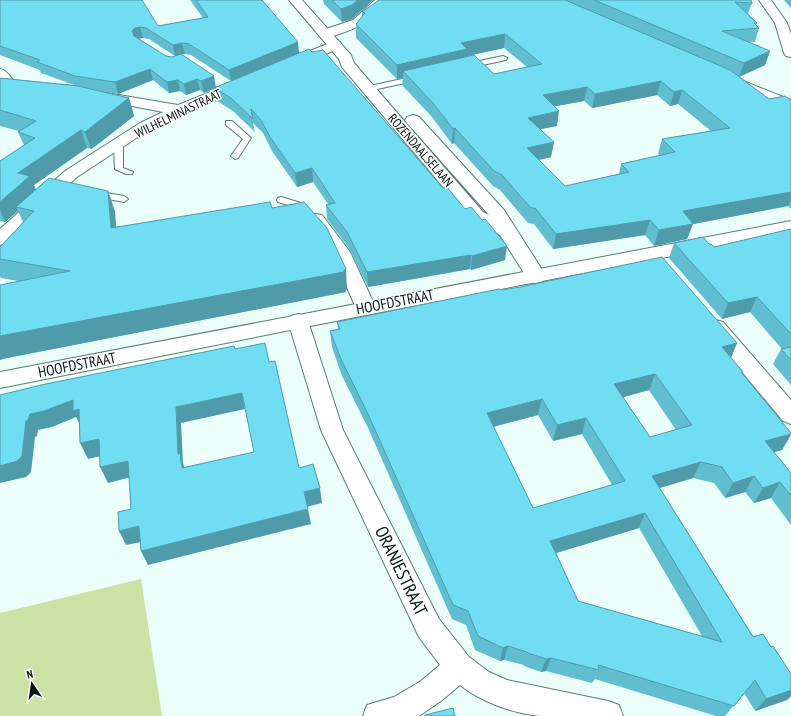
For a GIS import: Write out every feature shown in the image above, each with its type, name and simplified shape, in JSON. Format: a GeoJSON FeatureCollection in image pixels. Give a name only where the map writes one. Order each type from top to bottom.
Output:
{"type":"FeatureCollection","features":[{"type":"Feature","properties":{"kind":"main road","name":"ROZENDAALSELAAN"},"geometry":{"type":"LineString","coordinates":[[296,0],[346,58],[347,64],[374,87],[477,216],[507,232],[536,276]]}},
{"type":"Feature","properties":{"kind":"main road","name":"HOOFDSTRAAT"},"geometry":{"type":"LineString","coordinates":[[0,380],[298,321],[791,227]]}},
{"type":"Feature","properties":{"kind":"street"},"geometry":{"type":"LineString","coordinates":[[325,34],[342,30],[360,22],[382,0]]}},
{"type":"Feature","properties":{"kind":"street"},"geometry":{"type":"LineString","coordinates":[[765,0],[788,36],[791,53]]}},
{"type":"Feature","properties":{"kind":"street"},"geometry":{"type":"LineString","coordinates":[[285,66],[335,45]]}},
{"type":"Feature","properties":{"kind":"street"},"geometry":{"type":"LineString","coordinates":[[720,76],[791,105]]}},
{"type":"Feature","properties":{"kind":"street","name":"WILHELMINASTRAAT"},"geometry":{"type":"LineString","coordinates":[[4,231],[61,189],[71,174],[145,126],[257,77]]}},
{"type":"Feature","properties":{"kind":"street"},"geometry":{"type":"LineString","coordinates":[[216,80],[229,88]]}},
{"type":"Feature","properties":{"kind":"street"},"geometry":{"type":"LineString","coordinates":[[763,94],[791,90]]}},
{"type":"Feature","properties":{"kind":"street"},"geometry":{"type":"LineString","coordinates":[[90,94],[179,110]]}},
{"type":"Feature","properties":{"kind":"street"},"geometry":{"type":"LineString","coordinates":[[298,205],[309,212],[341,252],[366,308]]}},
{"type":"Feature","properties":{"kind":"street"},"geometry":{"type":"LineString","coordinates":[[653,254],[668,272]]}},
{"type":"Feature","properties":{"kind":"street"},"geometry":{"type":"LineString","coordinates":[[704,314],[791,415]]}},
{"type":"Feature","properties":{"kind":"street","name":"ORANJESTRAAT"},"geometry":{"type":"LineString","coordinates":[[298,321],[332,430],[429,628],[459,667],[479,682],[506,694],[608,716]]}},
{"type":"Feature","properties":{"kind":"street"},"geometry":{"type":"LineString","coordinates":[[378,716],[400,711],[431,692],[459,667]]}},
{"type":"Feature","properties":{"kind":"lane"},"geometry":{"type":"LineString","coordinates":[[458,68],[503,58]]}},
{"type":"Feature","properties":{"kind":"lane"},"geometry":{"type":"LineString","coordinates":[[374,87],[421,76]]}},
{"type":"Feature","properties":{"kind":"lane"},"geometry":{"type":"LineString","coordinates":[[229,123],[247,138],[235,156]]}},
{"type":"Feature","properties":{"kind":"lane"},"geometry":{"type":"LineString","coordinates":[[119,143],[120,169],[129,172]]}},
{"type":"Feature","properties":{"kind":"lane"},"geometry":{"type":"LineString","coordinates":[[88,193],[124,199]]}},
{"type":"Feature","properties":{"kind":"lane"},"geometry":{"type":"LineString","coordinates":[[281,200],[298,205]]}},
{"type":"Feature","properties":{"kind":"green space"},"geometry":{"type":"Polygon","coordinates":[[[141,579],[162,716],[0,716],[0,613],[141,579]]]}},
{"type":"Feature","properties":{"kind":"building"},"geometry":{"type":"Polygon","coordinates":[[[0,0],[142,0],[158,26],[208,17],[196,0],[262,0],[298,42],[229,70],[189,44],[182,43],[173,45],[146,28],[135,28],[132,31],[134,36],[166,56],[172,57],[181,54],[214,76],[201,81],[197,79],[184,84],[178,80],[167,82],[150,69],[115,82],[75,76],[37,62],[40,60],[0,46],[0,0]]]}},
{"type":"Feature","properties":{"kind":"building"},"geometry":{"type":"Polygon","coordinates":[[[332,0],[358,0],[352,5],[341,9],[332,0]]]}},
{"type":"Feature","properties":{"kind":"building"},"geometry":{"type":"Polygon","coordinates":[[[379,0],[565,0],[730,70],[769,99],[785,96],[791,100],[791,192],[683,211],[693,224],[659,230],[650,220],[556,234],[536,209],[530,207],[502,175],[494,171],[455,128],[453,129],[433,103],[403,71],[474,55],[494,74],[542,64],[505,34],[461,43],[467,49],[397,65],[356,24],[365,13],[362,12],[379,0]],[[661,81],[595,94],[587,87],[543,95],[559,111],[528,118],[554,142],[527,148],[565,186],[629,172],[621,164],[675,152],[662,139],[730,128],[682,90],[674,92],[661,81]]]}},
{"type":"Feature","properties":{"kind":"building"},"geometry":{"type":"Polygon","coordinates":[[[594,0],[751,0],[752,3],[735,2],[757,23],[754,23],[759,28],[722,31],[770,51],[744,63],[594,0]]]}},
{"type":"Feature","properties":{"kind":"building"},"geometry":{"type":"Polygon","coordinates":[[[309,49],[312,52],[323,50],[443,188],[447,187],[465,209],[471,207],[482,220],[485,219],[507,246],[472,256],[367,272],[347,232],[326,205],[335,203],[312,168],[295,173],[270,137],[261,120],[251,109],[253,119],[231,98],[214,88],[309,49]]]}},
{"type":"Feature","properties":{"kind":"building"},"geometry":{"type":"Polygon","coordinates":[[[0,78],[78,86],[129,98],[85,132],[81,130],[18,173],[30,176],[0,202],[0,161],[35,138],[18,132],[36,121],[0,110],[0,78]]]}},
{"type":"Feature","properties":{"kind":"building"},"geometry":{"type":"Polygon","coordinates":[[[49,178],[108,191],[111,228],[270,202],[272,208],[304,202],[327,228],[346,269],[344,272],[0,336],[0,285],[70,271],[0,259],[0,247],[34,211],[16,207],[49,178]]]}},
{"type":"Feature","properties":{"kind":"building"},"geometry":{"type":"Polygon","coordinates":[[[791,229],[791,334],[757,297],[728,303],[674,243],[703,237],[714,247],[791,229]]]}},
{"type":"Feature","properties":{"kind":"building"},"geometry":{"type":"Polygon","coordinates":[[[662,257],[737,343],[722,347],[791,433],[765,441],[791,473],[791,496],[780,482],[763,488],[754,476],[733,483],[722,467],[701,462],[652,476],[753,637],[763,634],[771,647],[773,646],[791,674],[791,690],[766,699],[755,680],[734,706],[598,665],[599,670],[551,658],[546,659],[508,646],[503,648],[478,636],[468,611],[453,605],[368,414],[341,359],[330,331],[340,329],[337,322],[499,289],[503,290],[662,257]],[[655,374],[614,384],[650,437],[692,425],[655,374]],[[542,399],[487,413],[533,508],[625,481],[586,418],[557,425],[542,399]],[[645,513],[550,541],[578,601],[722,642],[645,513]]]}},
{"type":"Feature","properties":{"kind":"building"},"geometry":{"type":"Polygon","coordinates":[[[265,343],[269,362],[275,361],[299,468],[313,464],[320,488],[304,492],[308,509],[141,551],[139,526],[119,531],[118,512],[131,509],[128,461],[100,467],[99,439],[80,443],[79,409],[73,411],[73,400],[44,411],[30,414],[28,420],[26,421],[22,456],[17,461],[0,466],[0,395],[41,385],[234,346],[235,349],[265,343]],[[242,393],[176,407],[178,454],[180,453],[182,468],[254,452],[242,393]]]}},
{"type":"Feature","properties":{"kind":"building"},"geometry":{"type":"Polygon","coordinates":[[[791,347],[791,360],[781,349],[791,347]]]}},
{"type":"Feature","properties":{"kind":"building"},"geometry":{"type":"Polygon","coordinates":[[[453,708],[455,716],[425,716],[425,715],[453,708]]]}}]}
